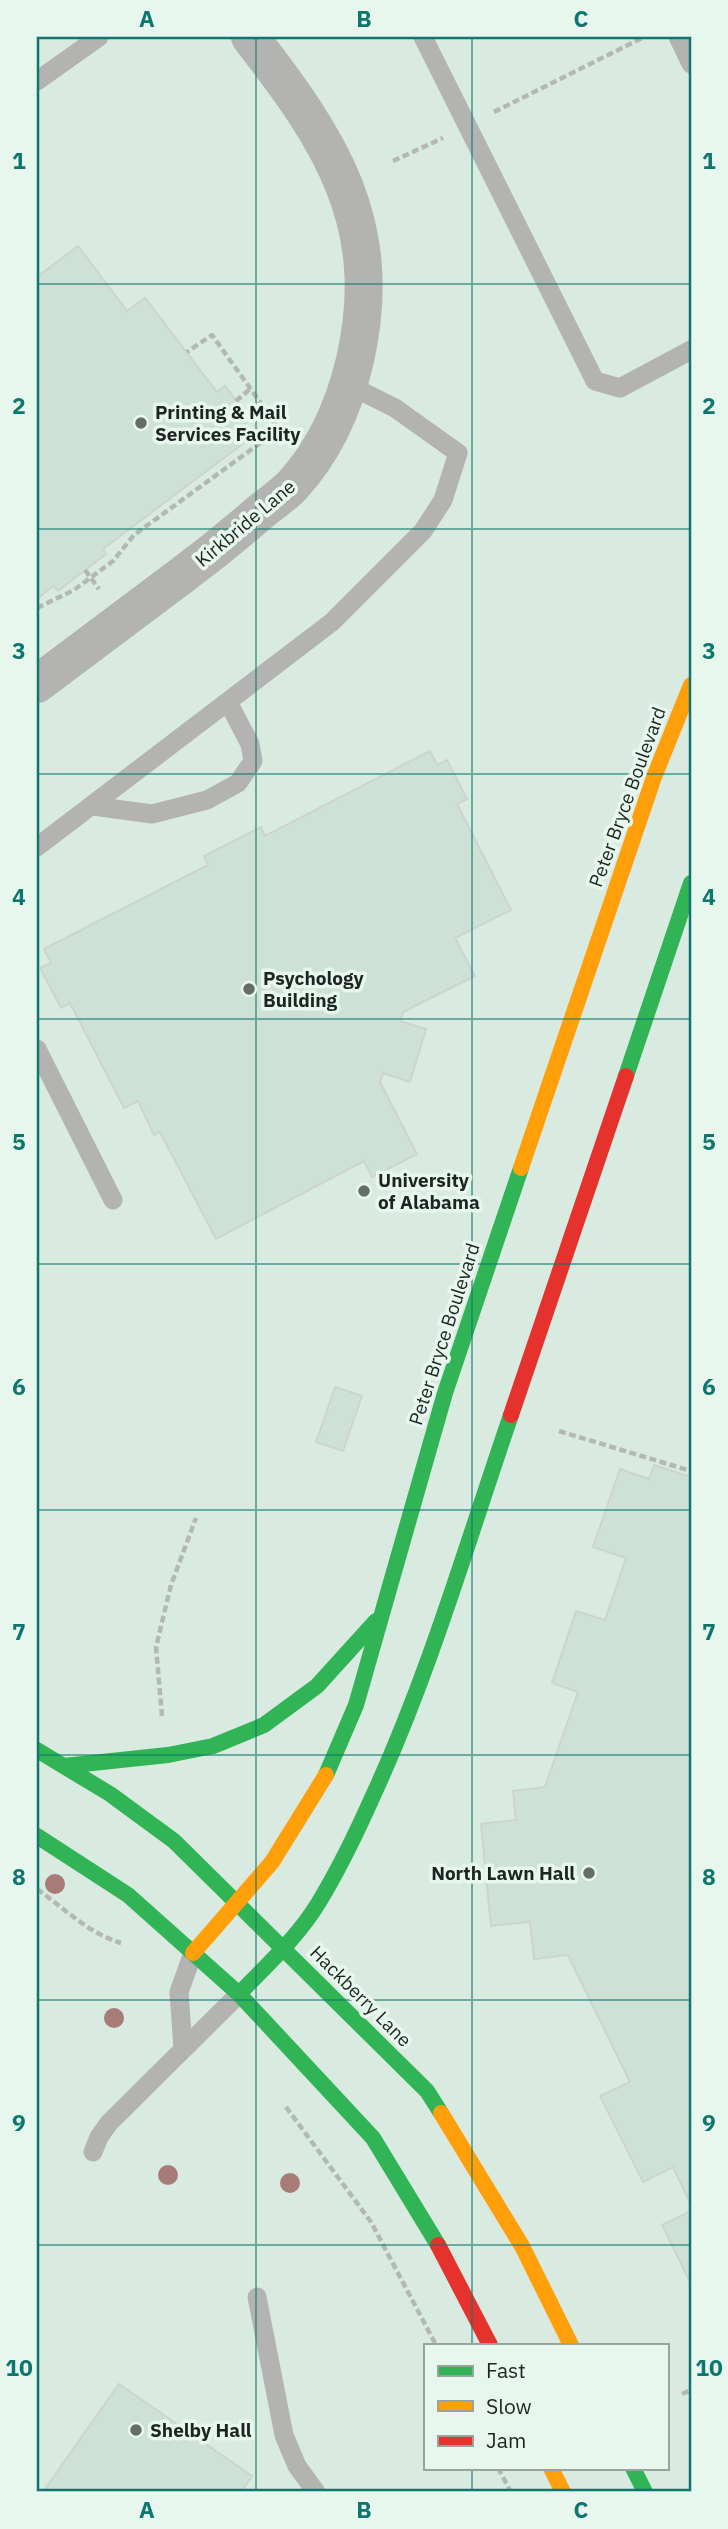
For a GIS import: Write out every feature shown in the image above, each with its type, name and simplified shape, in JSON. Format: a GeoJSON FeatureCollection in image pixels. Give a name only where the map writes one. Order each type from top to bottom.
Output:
{"type":"FeatureCollection","features":[{"type":"Feature","properties":{"kind":"street","name":"Kirkbride Lane"},"geometry":{"type":"LineString","coordinates":[[37,684],[213,552],[290,487],[316,456],[334,423],[349,385],[364,305],[362,251],[352,206],[338,170],[315,126],[250,37]]}},
{"type":"Feature","properties":{"kind":"street","name":"Peter Bryce Boulevard"},"geometry":{"type":"LineString","coordinates":[[193,1953],[272,1862],[331,1765],[356,1705],[449,1380],[654,777],[691,685]]}},
{"type":"Feature","properties":{"kind":"street"},"geometry":{"type":"LineString","coordinates":[[239,1994],[284,1948],[318,1904],[348,1850],[391,1757],[415,1698],[691,883]]}},
{"type":"Feature","properties":{"kind":"street"},"geometry":{"type":"LineString","coordinates":[[64,1766],[168,1755],[213,1746],[264,1725],[317,1686],[382,1615]]}},
{"type":"Feature","properties":{"kind":"street","name":"Hackberry Lane"},"geometry":{"type":"LineString","coordinates":[[37,1750],[110,1794],[174,1841],[237,1900],[428,2091],[522,2246],[571,2344]]}},
{"type":"Feature","properties":{"kind":"street"},"geometry":{"type":"LineString","coordinates":[[37,1836],[128,1895],[239,1994],[373,2138],[448,2261],[490,2344]]}},
{"type":"Feature","properties":{"kind":"street"},"geometry":{"type":"LineString","coordinates":[[552,2470],[563,2492]]}},
{"type":"Feature","properties":{"kind":"street"},"geometry":{"type":"LineString","coordinates":[[634,2470],[645,2492]]}},
{"type":"Feature","properties":{"kind":"lane"},"geometry":{"type":"LineString","coordinates":[[37,81],[99,37]]}},
{"type":"Feature","properties":{"kind":"lane"},"geometry":{"type":"LineString","coordinates":[[423,37],[595,381],[620,388],[691,350]]}},
{"type":"Feature","properties":{"kind":"lane"},"geometry":{"type":"LineString","coordinates":[[678,37],[691,64]]}},
{"type":"Feature","properties":{"kind":"lane"},"geometry":{"type":"LineString","coordinates":[[37,847],[332,622],[424,531],[443,500],[458,453],[395,408],[349,385]]}},
{"type":"Feature","properties":{"kind":"lane"},"geometry":{"type":"LineString","coordinates":[[93,806],[152,814],[207,800],[238,783],[253,761],[250,744],[228,702]]}},
{"type":"Feature","properties":{"kind":"lane"},"geometry":{"type":"LineString","coordinates":[[37,1049],[113,1200]]}},
{"type":"Feature","properties":{"kind":"lane"},"geometry":{"type":"LineString","coordinates":[[183,2049],[179,1992],[193,1953]]}},
{"type":"Feature","properties":{"kind":"lane"},"geometry":{"type":"LineString","coordinates":[[93,2152],[109,2123],[239,1994]]}},
{"type":"Feature","properties":{"kind":"lane"},"geometry":{"type":"LineString","coordinates":[[257,2297],[284,2435],[297,2466],[316,2492]]}},
{"type":"Feature","properties":{"kind":"path"},"geometry":{"type":"LineString","coordinates":[[393,161],[644,37]]}},
{"type":"Feature","properties":{"kind":"path"},"geometry":{"type":"LineString","coordinates":[[37,608],[74,590],[113,561],[134,535],[272,432],[275,423],[212,335],[187,352]]}},
{"type":"Feature","properties":{"kind":"path"},"geometry":{"type":"LineString","coordinates":[[236,401],[250,389]]}},
{"type":"Feature","properties":{"kind":"path"},"geometry":{"type":"LineString","coordinates":[[559,1432],[691,1471]]}},
{"type":"Feature","properties":{"kind":"path"},"geometry":{"type":"LineString","coordinates":[[162,1716],[156,1647],[171,1585],[195,1518]]}},
{"type":"Feature","properties":{"kind":"path"},"geometry":{"type":"LineString","coordinates":[[37,1889],[104,1938],[124,1944]]}},
{"type":"Feature","properties":{"kind":"path"},"geometry":{"type":"LineString","coordinates":[[280,2098],[371,2222],[435,2344]]}},
{"type":"Feature","properties":{"kind":"path"},"geometry":{"type":"LineString","coordinates":[[682,2394],[691,2390]]}},
{"type":"Feature","properties":{"kind":"path"},"geometry":{"type":"LineString","coordinates":[[499,2470],[511,2492]]}},
{"type":"Feature","properties":{"kind":"shaded area","name":"University of Alabama"},"geometry":{"type":"Polygon","coordinates":[[[37,37],[691,37],[691,2492],[37,2492],[37,37]]]}},
{"type":"Feature","properties":{"kind":"building","name":"Printing & Mail Services Facility"},"geometry":{"type":"Polygon","coordinates":[[[78,246],[127,311],[145,298],[217,392],[225,386],[250,419],[240,427],[249,439],[103,549],[106,554],[58,591],[53,586],[37,599],[37,277],[78,246]]]}},
{"type":"Feature","properties":{"kind":"building","name":"Psychology Building"},"geometry":{"type":"Polygon","coordinates":[[[430,751],[437,765],[447,760],[467,799],[457,804],[511,910],[455,938],[475,976],[403,1012],[400,1021],[426,1029],[410,1082],[383,1073],[380,1082],[417,1154],[372,1177],[364,1161],[216,1239],[160,1132],[154,1135],[138,1101],[124,1108],[70,1003],[61,1008],[40,968],[51,963],[44,949],[208,865],[204,856],[261,827],[265,836],[430,751]]]}},
{"type":"Feature","properties":{"kind":"building"},"geometry":{"type":"Polygon","coordinates":[[[335,1387],[362,1396],[343,1451],[316,1442],[335,1387]]]}},
{"type":"Feature","properties":{"kind":"building","name":"North Lawn Hall"},"geometry":{"type":"Polygon","coordinates":[[[654,1465],[691,1477],[691,2205],[673,2167],[643,2182],[600,2096],[630,2082],[568,1955],[534,1959],[530,1922],[491,1926],[481,1824],[516,1820],[513,1791],[545,1787],[578,1692],[552,1683],[576,1611],[605,1620],[626,1558],[593,1547],[620,1469],[649,1479],[654,1465]]]}},
{"type":"Feature","properties":{"kind":"building"},"geometry":{"type":"Polygon","coordinates":[[[691,2211],[691,2284],[662,2225],[691,2211]]]}},
{"type":"Feature","properties":{"kind":"building","name":"Shelby Hall"},"geometry":{"type":"Polygon","coordinates":[[[119,2384],[252,2476],[241,2492],[43,2492],[119,2384]]]}},
{"type":"Feature","properties":{"kind":"traffic: fast"},"geometry":{"type":"LineString","coordinates":[[626,1076],[691,883]]}},
{"type":"Feature","properties":{"kind":"traffic: fast"},"geometry":{"type":"LineString","coordinates":[[326,1775],[356,1705],[445,1393],[521,1168]]}},
{"type":"Feature","properties":{"kind":"traffic: fast"},"geometry":{"type":"LineString","coordinates":[[239,1994],[282,1950],[311,1915],[360,1825],[412,1704],[511,1415]]}},
{"type":"Feature","properties":{"kind":"traffic: fast"},"geometry":{"type":"LineString","coordinates":[[64,1766],[168,1755],[213,1746],[264,1725],[317,1686],[376,1621]]}},
{"type":"Feature","properties":{"kind":"traffic: fast"},"geometry":{"type":"LineString","coordinates":[[37,1750],[110,1794],[174,1841],[427,2091],[441,2113]]}},
{"type":"Feature","properties":{"kind":"traffic: fast"},"geometry":{"type":"LineString","coordinates":[[37,1836],[128,1895],[239,1994],[373,2138],[438,2245]]}},
{"type":"Feature","properties":{"kind":"traffic: fast"},"geometry":{"type":"LineString","coordinates":[[634,2470],[645,2492]]}},
{"type":"Feature","properties":{"kind":"traffic: slow"},"geometry":{"type":"LineString","coordinates":[[521,1168],[654,777],[691,685]]}},
{"type":"Feature","properties":{"kind":"traffic: slow"},"geometry":{"type":"LineString","coordinates":[[193,1953],[272,1862],[326,1775]]}},
{"type":"Feature","properties":{"kind":"traffic: slow"},"geometry":{"type":"LineString","coordinates":[[441,2113],[522,2246],[571,2344]]}},
{"type":"Feature","properties":{"kind":"traffic: slow"},"geometry":{"type":"LineString","coordinates":[[552,2470],[563,2492]]}},
{"type":"Feature","properties":{"kind":"traffic: jam"},"geometry":{"type":"LineString","coordinates":[[511,1415],[626,1076]]}},
{"type":"Feature","properties":{"kind":"traffic: jam"},"geometry":{"type":"LineString","coordinates":[[438,2245],[489,2344]]}},
{"type":"Feature","properties":{"kind":"place","name":"Printing & Mail Services Facility"},"geometry":{"type":"Point","coordinates":[141,423]}},
{"type":"Feature","properties":{"kind":"place","name":"Psychology Building"},"geometry":{"type":"Point","coordinates":[249,989]}},
{"type":"Feature","properties":{"kind":"place","name":"University of Alabama"},"geometry":{"type":"Point","coordinates":[364,1191]}},
{"type":"Feature","properties":{"kind":"place","name":"North Lawn Hall"},"geometry":{"type":"Point","coordinates":[589,1873]}},
{"type":"Feature","properties":{"kind":"place","name":"Shelby Hall"},"geometry":{"type":"Point","coordinates":[136,2430]}}]}
